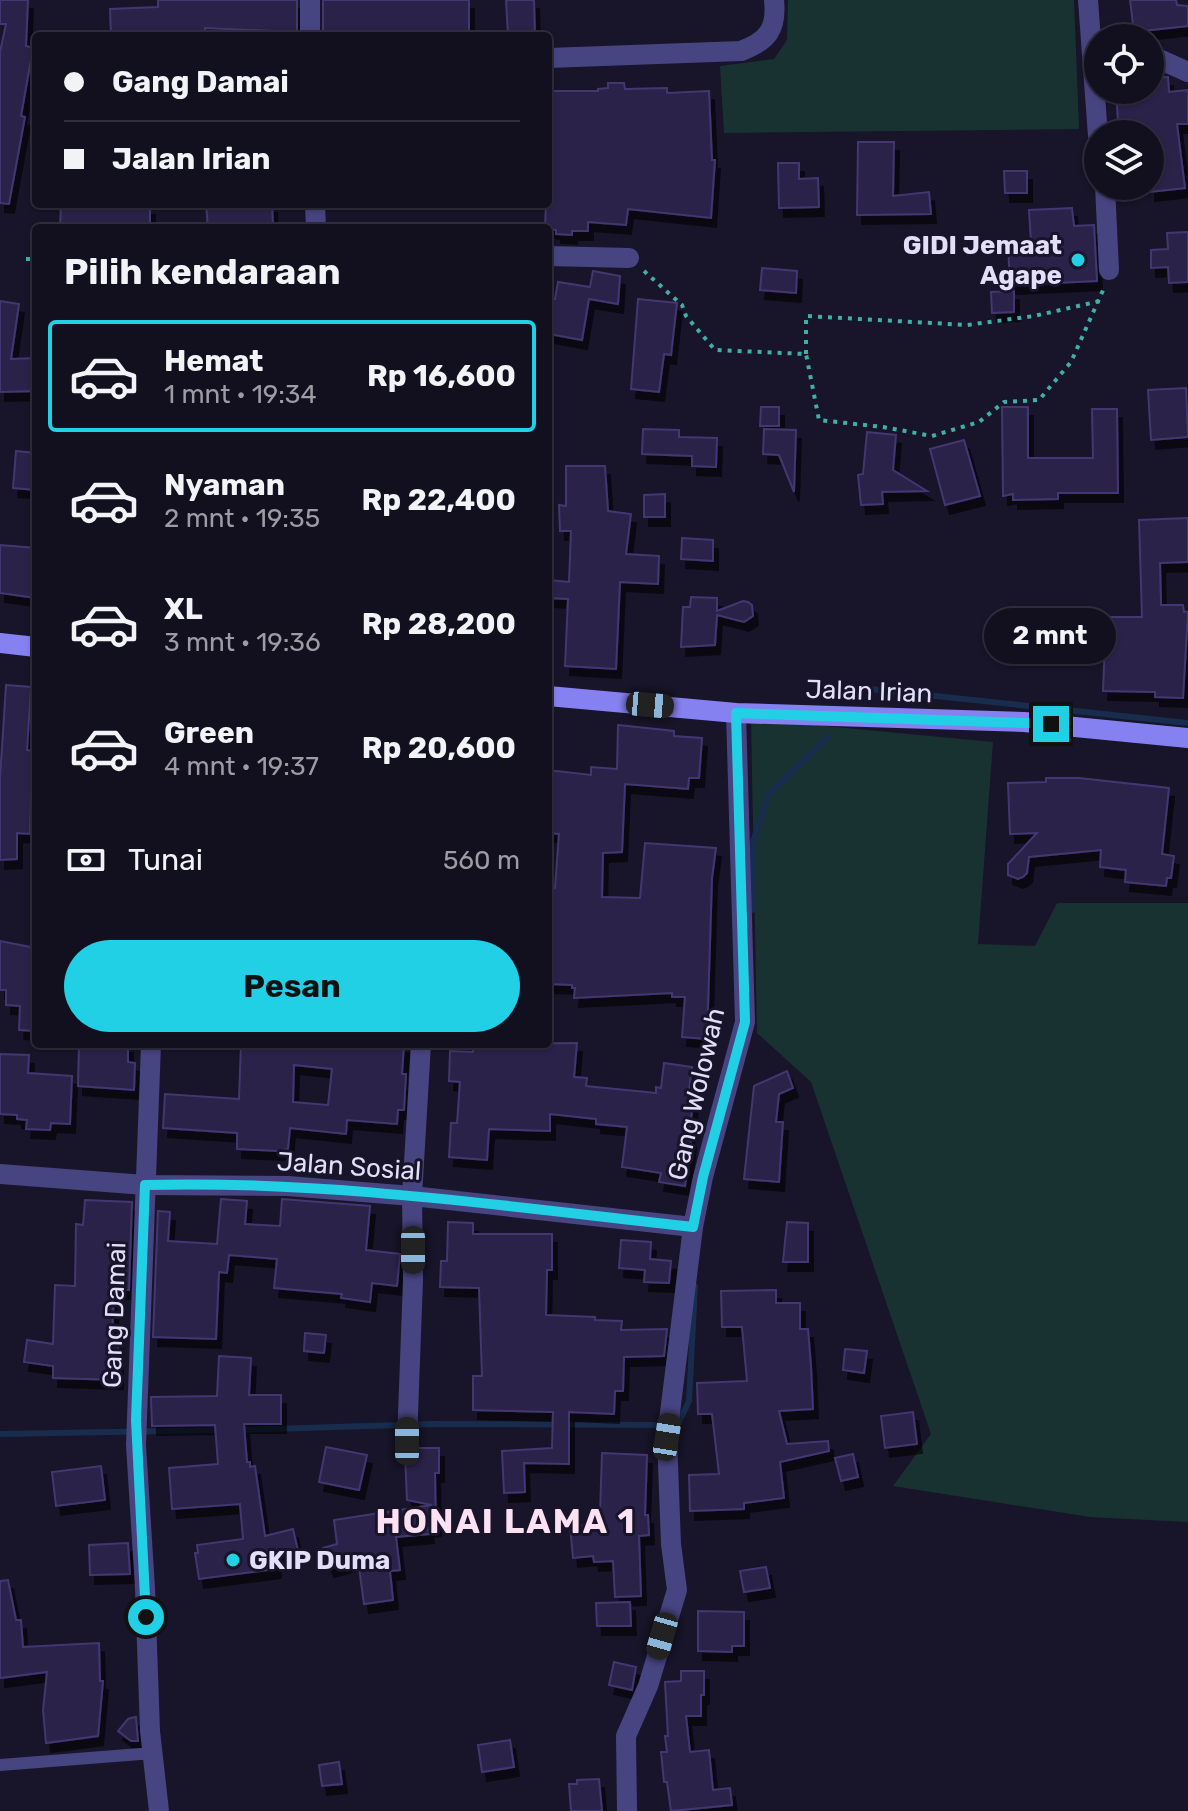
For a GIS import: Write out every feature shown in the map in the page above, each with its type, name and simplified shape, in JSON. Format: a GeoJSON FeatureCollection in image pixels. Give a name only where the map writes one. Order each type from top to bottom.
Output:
{"type":"FeatureCollection","features":[{"type":"Feature","properties":{"kind":"main road"},"geometry":{"type":"LineString","coordinates":[[0,643],[32,647]]}},
{"type":"Feature","properties":{"kind":"main road","name":"Jalan Irian"},"geometry":{"type":"LineString","coordinates":[[552,696],[736,713],[1024,722],[1188,738]]}},
{"type":"Feature","properties":{"kind":"street"},"geometry":{"type":"LineString","coordinates":[[310,0],[310,32]]}},
{"type":"Feature","properties":{"kind":"street"},"geometry":{"type":"LineString","coordinates":[[552,58],[741,51],[758,44],[770,33],[775,13],[774,0]]}},
{"type":"Feature","properties":{"kind":"street"},"geometry":{"type":"LineString","coordinates":[[1088,0],[1092,24]]}},
{"type":"Feature","properties":{"kind":"street"},"geometry":{"type":"LineString","coordinates":[[1164,61],[1188,72]]}},
{"type":"Feature","properties":{"kind":"street"},"geometry":{"type":"LineString","coordinates":[[1106,200],[1109,270]]}},
{"type":"Feature","properties":{"kind":"street"},"geometry":{"type":"LineString","coordinates":[[552,256],[629,258]]}},
{"type":"Feature","properties":{"kind":"street","name":"Gang Wolowah"},"geometry":{"type":"LineString","coordinates":[[627,1811],[626,1736],[648,1686],[677,1590],[671,1544],[667,1437],[693,1227],[703,1177],[745,1022],[736,713]]}},
{"type":"Feature","properties":{"kind":"street","name":"Gang Damai"},"geometry":{"type":"LineString","coordinates":[[151,1048],[136,1445],[159,1811]]}},
{"type":"Feature","properties":{"kind":"street"},"geometry":{"type":"LineString","coordinates":[[407,1441],[413,1293],[412,1196],[421,1048]]}},
{"type":"Feature","properties":{"kind":"street","name":"Jalan Sosial"},"geometry":{"type":"LineString","coordinates":[[0,1174],[145,1185],[288,1186],[412,1196],[693,1227]]}},
{"type":"Feature","properties":{"kind":"lane"},"geometry":{"type":"LineString","coordinates":[[0,1765],[153,1753]]}},
{"type":"Feature","properties":{"kind":"path"},"geometry":{"type":"LineString","coordinates":[[629,258],[682,305],[686,316],[715,350],[806,354]]}},
{"type":"Feature","properties":{"kind":"path"},"geometry":{"type":"LineString","coordinates":[[26,259],[32,259]]}},
{"type":"Feature","properties":{"kind":"path"},"geometry":{"type":"LineString","coordinates":[[1100,301],[1034,316],[967,325],[806,316],[806,354],[819,420],[932,436],[979,422],[1004,402],[1039,400],[1071,362],[1100,301],[1109,270]]}},
{"type":"Feature","properties":{"kind":"green space"},"geometry":{"type":"Polygon","coordinates":[[[788,0],[1074,0],[1079,129],[724,133],[720,66],[774,59],[787,40],[788,0]]]}},
{"type":"Feature","properties":{"kind":"green space"},"geometry":{"type":"Polygon","coordinates":[[[751,719],[993,742],[978,944],[1035,946],[1057,903],[1188,903],[1188,1522],[1090,1517],[893,1486],[931,1434],[811,1082],[757,1033],[751,719]]]}},
{"type":"Feature","properties":{"kind":"building"},"geometry":{"type":"Polygon","coordinates":[[[0,0],[28,0],[26,46],[32,48],[32,54],[21,116],[25,117],[9,204],[0,203],[0,52],[6,24],[0,24],[0,0]]]}},
{"type":"Feature","properties":{"kind":"building"},"geometry":{"type":"Polygon","coordinates":[[[158,0],[297,0],[297,32],[205,28],[205,31],[191,32],[111,32],[110,9],[158,7],[158,0]]]}},
{"type":"Feature","properties":{"kind":"building"},"geometry":{"type":"Polygon","coordinates":[[[323,0],[469,0],[469,32],[323,32],[323,0]]]}},
{"type":"Feature","properties":{"kind":"building"},"geometry":{"type":"Polygon","coordinates":[[[506,0],[534,0],[535,32],[508,32],[506,0]]]}},
{"type":"Feature","properties":{"kind":"building"},"geometry":{"type":"Polygon","coordinates":[[[1130,0],[1176,0],[1177,5],[1188,6],[1188,26],[1164,29],[1164,24],[1133,24],[1130,0]]]}},
{"type":"Feature","properties":{"kind":"building"},"geometry":{"type":"Polygon","coordinates":[[[1164,77],[1168,77],[1169,92],[1188,90],[1188,124],[1177,124],[1185,188],[1164,190],[1164,120],[1118,120],[1117,104],[1164,104],[1164,77]]]}},
{"type":"Feature","properties":{"kind":"building"},"geometry":{"type":"Polygon","coordinates":[[[608,83],[624,83],[625,89],[667,88],[667,93],[709,91],[712,160],[715,160],[711,218],[628,209],[626,225],[588,222],[588,231],[572,231],[572,235],[556,234],[552,224],[545,224],[546,208],[552,208],[552,91],[598,91],[608,88],[608,83]]]}},
{"type":"Feature","properties":{"kind":"building"},"geometry":{"type":"Polygon","coordinates":[[[858,142],[894,142],[893,196],[929,192],[931,214],[857,215],[858,142]]]}},
{"type":"Feature","properties":{"kind":"building"},"geometry":{"type":"Polygon","coordinates":[[[778,163],[799,163],[799,179],[818,178],[819,207],[779,208],[778,163]]]}},
{"type":"Feature","properties":{"kind":"building"},"geometry":{"type":"Polygon","coordinates":[[[1004,171],[1027,171],[1027,193],[1005,193],[1004,171]]]}},
{"type":"Feature","properties":{"kind":"building"},"geometry":{"type":"Polygon","coordinates":[[[61,208],[150,208],[150,224],[60,224],[61,208]]]}},
{"type":"Feature","properties":{"kind":"building"},"geometry":{"type":"Polygon","coordinates":[[[206,208],[272,208],[273,224],[208,224],[206,208]]]}},
{"type":"Feature","properties":{"kind":"building"},"geometry":{"type":"Polygon","coordinates":[[[1072,208],[1074,226],[1094,225],[1097,281],[1010,285],[1008,244],[1031,243],[1029,210],[1072,208]]]}},
{"type":"Feature","properties":{"kind":"building"},"geometry":{"type":"Polygon","coordinates":[[[1188,232],[1188,282],[1169,283],[1168,267],[1151,268],[1151,250],[1168,249],[1167,233],[1188,232]]]}},
{"type":"Feature","properties":{"kind":"building"},"geometry":{"type":"Polygon","coordinates":[[[762,268],[797,271],[796,293],[760,290],[762,268]]]}},
{"type":"Feature","properties":{"kind":"building"},"geometry":{"type":"Polygon","coordinates":[[[593,271],[620,276],[618,304],[589,299],[582,340],[552,335],[552,299],[555,299],[558,282],[590,287],[593,271]]]}},
{"type":"Feature","properties":{"kind":"building"},"geometry":{"type":"Polygon","coordinates":[[[1014,291],[1014,312],[992,313],[991,292],[1014,291]]]}},
{"type":"Feature","properties":{"kind":"building"},"geometry":{"type":"Polygon","coordinates":[[[638,299],[677,303],[671,355],[664,354],[659,392],[631,389],[638,299]]]}},
{"type":"Feature","properties":{"kind":"building"},"geometry":{"type":"Polygon","coordinates":[[[0,301],[19,304],[11,359],[32,358],[32,391],[0,392],[0,301]]]}},
{"type":"Feature","properties":{"kind":"building"},"geometry":{"type":"Polygon","coordinates":[[[1186,388],[1188,437],[1151,440],[1148,390],[1186,388]]]}},
{"type":"Feature","properties":{"kind":"building"},"geometry":{"type":"Polygon","coordinates":[[[761,407],[779,407],[779,426],[760,426],[761,407]]]}},
{"type":"Feature","properties":{"kind":"building"},"geometry":{"type":"Polygon","coordinates":[[[1002,407],[1028,407],[1028,458],[1093,458],[1092,409],[1117,409],[1118,493],[1058,493],[1058,499],[1013,500],[1013,494],[1003,496],[1002,407]]]}},
{"type":"Feature","properties":{"kind":"building"},"geometry":{"type":"Polygon","coordinates":[[[643,429],[679,430],[679,437],[717,438],[716,467],[692,466],[692,456],[642,454],[643,429]]]}},
{"type":"Feature","properties":{"kind":"building"},"geometry":{"type":"Polygon","coordinates":[[[764,429],[796,430],[794,492],[779,455],[763,454],[764,429]]]}},
{"type":"Feature","properties":{"kind":"building"},"geometry":{"type":"Polygon","coordinates":[[[867,432],[896,435],[893,470],[927,491],[882,492],[883,504],[861,505],[858,475],[863,474],[867,432]]]}},
{"type":"Feature","properties":{"kind":"building"},"geometry":{"type":"Polygon","coordinates":[[[964,440],[980,496],[945,505],[930,449],[964,440]]]}},
{"type":"Feature","properties":{"kind":"building"},"geometry":{"type":"Polygon","coordinates":[[[16,451],[32,453],[32,490],[13,488],[16,451]]]}},
{"type":"Feature","properties":{"kind":"building"},"geometry":{"type":"Polygon","coordinates":[[[566,466],[605,466],[608,511],[631,514],[626,554],[659,556],[658,584],[620,582],[616,669],[565,666],[568,599],[552,598],[552,580],[569,582],[571,531],[560,531],[559,505],[566,506],[566,466]]]}},
{"type":"Feature","properties":{"kind":"building"},"geometry":{"type":"Polygon","coordinates":[[[665,494],[665,517],[644,517],[644,495],[665,494]]]}},
{"type":"Feature","properties":{"kind":"building"},"geometry":{"type":"Polygon","coordinates":[[[1188,518],[1188,562],[1160,563],[1161,605],[1183,605],[1184,612],[1188,612],[1183,698],[1155,697],[1155,692],[1103,691],[1106,617],[1142,617],[1139,520],[1188,518]]]}},
{"type":"Feature","properties":{"kind":"building"},"geometry":{"type":"Polygon","coordinates":[[[682,538],[713,540],[713,561],[681,559],[682,538]]]}},
{"type":"Feature","properties":{"kind":"building"},"geometry":{"type":"Polygon","coordinates":[[[0,545],[32,548],[32,597],[0,593],[0,545]]]}},
{"type":"Feature","properties":{"kind":"building"},"geometry":{"type":"Polygon","coordinates":[[[691,597],[717,598],[717,611],[748,602],[752,605],[753,616],[744,622],[717,615],[715,645],[681,647],[683,607],[690,607],[691,597]]]}},
{"type":"Feature","properties":{"kind":"building"},"geometry":{"type":"Polygon","coordinates":[[[6,685],[31,687],[27,750],[32,751],[30,834],[17,833],[17,859],[0,860],[0,778],[6,685]]]}},
{"type":"Feature","properties":{"kind":"building"},"geometry":{"type":"Polygon","coordinates":[[[618,725],[674,731],[674,736],[702,738],[699,778],[689,778],[688,789],[625,784],[622,852],[603,853],[602,897],[640,898],[645,843],[716,848],[712,878],[707,1039],[682,1037],[685,997],[672,997],[672,993],[574,998],[575,988],[572,985],[552,984],[552,888],[555,888],[559,834],[552,833],[552,770],[591,775],[591,767],[617,769],[618,725]]]}},
{"type":"Feature","properties":{"kind":"building"},"geometry":{"type":"Polygon","coordinates":[[[1046,778],[1079,778],[1169,788],[1162,854],[1174,856],[1171,878],[1167,878],[1166,886],[1125,882],[1126,870],[1100,867],[1101,850],[1029,857],[1027,873],[1023,877],[1018,879],[1008,875],[1008,864],[1037,833],[1010,834],[1008,783],[1046,782],[1046,778]]]}},
{"type":"Feature","properties":{"kind":"building"},"geometry":{"type":"Polygon","coordinates":[[[0,941],[32,947],[32,1031],[19,1030],[20,1006],[6,1005],[6,990],[0,990],[0,941]]]}},
{"type":"Feature","properties":{"kind":"building"},"geometry":{"type":"Polygon","coordinates":[[[552,1043],[577,1043],[574,1077],[587,1078],[586,1086],[656,1093],[656,1087],[661,1088],[664,1063],[692,1067],[689,1091],[694,1091],[685,1186],[659,1182],[661,1173],[622,1167],[627,1127],[596,1124],[596,1119],[550,1114],[550,1131],[489,1129],[487,1160],[449,1157],[451,1123],[457,1123],[460,1082],[449,1081],[450,1051],[552,1048],[552,1043]]]}},
{"type":"Feature","properties":{"kind":"building"},"geometry":{"type":"Polygon","coordinates":[[[79,1048],[128,1048],[128,1062],[135,1063],[134,1090],[78,1086],[79,1048]]]}},
{"type":"Feature","properties":{"kind":"building"},"geometry":{"type":"Polygon","coordinates":[[[241,1048],[404,1048],[404,1110],[398,1110],[397,1124],[347,1120],[346,1134],[290,1128],[288,1149],[278,1151],[237,1149],[237,1133],[163,1128],[165,1094],[239,1099],[241,1048]],[[294,1065],[293,1102],[328,1105],[332,1069],[294,1065]]]}},
{"type":"Feature","properties":{"kind":"building"},"geometry":{"type":"Polygon","coordinates":[[[0,1054],[29,1055],[28,1073],[72,1076],[70,1124],[51,1123],[50,1130],[26,1129],[27,1120],[17,1119],[17,1115],[0,1114],[0,1054]]]}},
{"type":"Feature","properties":{"kind":"building"},"geometry":{"type":"Polygon","coordinates":[[[787,1071],[793,1088],[779,1094],[776,1122],[783,1122],[779,1182],[744,1179],[754,1086],[787,1071]]]}},
{"type":"Feature","properties":{"kind":"building"},"geometry":{"type":"Polygon","coordinates":[[[221,1199],[247,1201],[245,1224],[280,1226],[282,1199],[370,1206],[366,1250],[400,1254],[397,1286],[372,1283],[370,1302],[341,1298],[342,1294],[274,1288],[277,1259],[229,1255],[227,1273],[219,1272],[216,1339],[153,1337],[158,1211],[170,1212],[168,1241],[217,1244],[221,1199]]]}},
{"type":"Feature","properties":{"kind":"building"},"geometry":{"type":"Polygon","coordinates":[[[85,1200],[132,1202],[129,1290],[114,1290],[112,1340],[118,1340],[118,1380],[53,1378],[53,1366],[24,1362],[27,1340],[53,1344],[55,1285],[75,1286],[76,1224],[83,1225],[85,1200]]]}},
{"type":"Feature","properties":{"kind":"building"},"geometry":{"type":"Polygon","coordinates":[[[448,1222],[473,1223],[473,1234],[552,1234],[552,1270],[547,1270],[546,1315],[622,1321],[621,1330],[667,1329],[664,1356],[624,1357],[623,1391],[615,1391],[614,1414],[569,1412],[569,1464],[524,1463],[525,1492],[504,1493],[502,1451],[552,1448],[553,1412],[473,1410],[473,1376],[482,1376],[479,1288],[440,1287],[441,1261],[447,1261],[448,1222]]]}},
{"type":"Feature","properties":{"kind":"building"},"geometry":{"type":"Polygon","coordinates":[[[787,1222],[808,1223],[808,1262],[783,1262],[787,1222]]]}},
{"type":"Feature","properties":{"kind":"building"},"geometry":{"type":"Polygon","coordinates":[[[621,1240],[651,1242],[650,1259],[671,1261],[669,1283],[644,1282],[645,1270],[619,1268],[621,1240]]]}},
{"type":"Feature","properties":{"kind":"building"},"geometry":{"type":"Polygon","coordinates":[[[776,1290],[776,1303],[800,1303],[800,1329],[808,1329],[811,1366],[813,1409],[779,1411],[787,1444],[828,1441],[829,1451],[780,1462],[784,1498],[744,1503],[744,1509],[690,1511],[689,1475],[719,1474],[712,1414],[698,1414],[697,1383],[747,1381],[742,1327],[722,1327],[721,1291],[776,1290]]]}},
{"type":"Feature","properties":{"kind":"building"},"geometry":{"type":"Polygon","coordinates":[[[305,1333],[326,1335],[324,1353],[304,1351],[305,1333]]]}},
{"type":"Feature","properties":{"kind":"building"},"geometry":{"type":"Polygon","coordinates":[[[845,1349],[867,1351],[864,1373],[843,1370],[845,1349]]]}},
{"type":"Feature","properties":{"kind":"building"},"geometry":{"type":"Polygon","coordinates":[[[219,1356],[251,1358],[249,1395],[281,1395],[281,1424],[244,1424],[247,1462],[250,1462],[250,1467],[255,1466],[265,1536],[293,1529],[298,1551],[275,1557],[276,1569],[199,1579],[195,1553],[198,1553],[197,1545],[243,1539],[240,1504],[172,1509],[169,1468],[218,1464],[215,1425],[152,1426],[151,1397],[217,1396],[219,1356]]]}},
{"type":"Feature","properties":{"kind":"building"},"geometry":{"type":"Polygon","coordinates":[[[913,1412],[917,1444],[885,1448],[881,1416],[913,1412]]]}},
{"type":"Feature","properties":{"kind":"building"},"geometry":{"type":"Polygon","coordinates":[[[326,1447],[367,1455],[359,1490],[319,1482],[326,1447]]]}},
{"type":"Feature","properties":{"kind":"building"},"geometry":{"type":"Polygon","coordinates":[[[418,1448],[439,1448],[439,1473],[435,1473],[436,1527],[428,1528],[429,1534],[396,1537],[400,1570],[390,1571],[393,1600],[364,1604],[358,1560],[329,1568],[323,1548],[337,1544],[334,1520],[432,1505],[407,1500],[405,1454],[418,1448]]]}},
{"type":"Feature","properties":{"kind":"building"},"geometry":{"type":"Polygon","coordinates":[[[602,1453],[647,1455],[645,1515],[648,1515],[649,1535],[639,1536],[641,1596],[615,1597],[613,1561],[594,1562],[593,1556],[573,1558],[570,1526],[590,1525],[589,1514],[600,1513],[602,1453]]]}},
{"type":"Feature","properties":{"kind":"building"},"geometry":{"type":"Polygon","coordinates":[[[853,1454],[858,1477],[841,1481],[835,1458],[853,1454]]]}},
{"type":"Feature","properties":{"kind":"building"},"geometry":{"type":"Polygon","coordinates":[[[101,1466],[105,1500],[56,1506],[52,1472],[101,1466]]]}},
{"type":"Feature","properties":{"kind":"building"},"geometry":{"type":"Polygon","coordinates":[[[128,1543],[130,1574],[90,1575],[89,1545],[128,1543]]]}},
{"type":"Feature","properties":{"kind":"building"},"geometry":{"type":"Polygon","coordinates":[[[766,1567],[770,1588],[744,1592],[740,1571],[766,1567]]]}},
{"type":"Feature","properties":{"kind":"building"},"geometry":{"type":"Polygon","coordinates":[[[8,1580],[16,1620],[21,1620],[23,1647],[99,1643],[100,1681],[103,1681],[98,1736],[46,1743],[43,1710],[47,1672],[0,1678],[0,1581],[8,1580]]]}},
{"type":"Feature","properties":{"kind":"building"},"geometry":{"type":"Polygon","coordinates":[[[630,1602],[631,1626],[597,1626],[596,1603],[630,1602]]]}},
{"type":"Feature","properties":{"kind":"building"},"geometry":{"type":"Polygon","coordinates":[[[698,1611],[744,1612],[744,1646],[732,1646],[732,1652],[698,1651],[698,1611]]]}},
{"type":"Feature","properties":{"kind":"building"},"geometry":{"type":"Polygon","coordinates":[[[614,1662],[636,1667],[632,1690],[609,1685],[614,1662]]]}},
{"type":"Feature","properties":{"kind":"building"},"geometry":{"type":"Polygon","coordinates":[[[681,1671],[704,1671],[701,1716],[686,1716],[690,1752],[709,1750],[713,1790],[730,1788],[732,1805],[671,1811],[661,1752],[667,1752],[665,1736],[668,1736],[665,1682],[681,1681],[681,1671]]]}},
{"type":"Feature","properties":{"kind":"building"},"geometry":{"type":"Polygon","coordinates":[[[136,1717],[138,1741],[131,1741],[118,1731],[128,1719],[136,1717]]]}},
{"type":"Feature","properties":{"kind":"building"},"geometry":{"type":"Polygon","coordinates":[[[510,1740],[514,1767],[482,1772],[478,1745],[510,1740]]]}},
{"type":"Feature","properties":{"kind":"building"},"geometry":{"type":"Polygon","coordinates":[[[339,1762],[342,1784],[322,1786],[319,1765],[339,1762]]]}},
{"type":"Feature","properties":{"kind":"building"},"geometry":{"type":"Polygon","coordinates":[[[599,1779],[602,1811],[571,1811],[569,1784],[577,1784],[577,1780],[599,1779]]]}},
{"type":"Feature","properties":{"kind":"waterway"},"geometry":{"type":"LineString","coordinates":[[870,689],[1188,723]]}},
{"type":"Feature","properties":{"kind":"waterway"},"geometry":{"type":"LineString","coordinates":[[752,910],[752,845],[768,795],[828,737]]}},
{"type":"Feature","properties":{"kind":"waterway"},"geometry":{"type":"LineString","coordinates":[[237,1430],[432,1424],[658,1425],[679,1422],[689,1401],[695,1286]]}},
{"type":"Feature","properties":{"kind":"waterway"},"geometry":{"type":"LineString","coordinates":[[0,1434],[222,1430]]}},
{"type":"Feature","properties":{"kind":"place","name":"GIDI Jemaat Agape"},"geometry":{"type":"Point","coordinates":[1078,260]}},
{"type":"Feature","properties":{"kind":"place","name":"GKIP Duma"},"geometry":{"type":"Point","coordinates":[233,1560]}},
{"type":"Feature","properties":{"kind":"district","name":"HONAI LAMA 1"},"geometry":{"type":"Point","coordinates":[506,1521]}},
{"type":"Feature","properties":{"kind":"route"},"geometry":{"type":"LineString","coordinates":[[146,1617],[136,1445],[145,1185],[288,1186],[412,1196],[693,1227],[703,1177],[745,1022],[736,713],[1051,724]]}}]}
